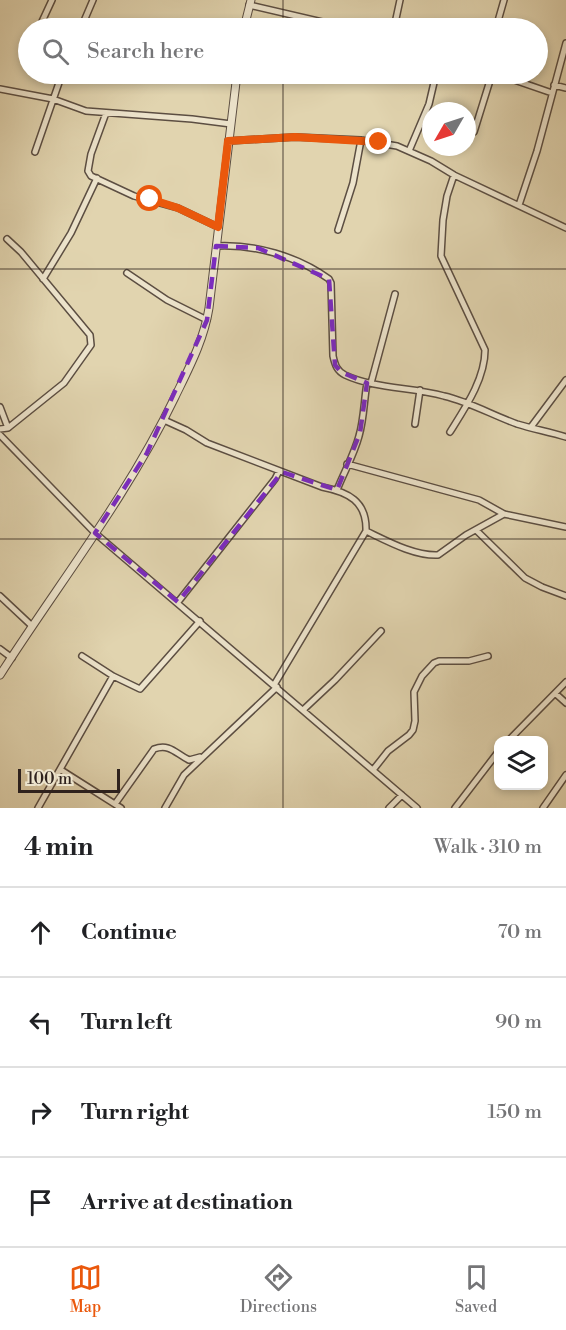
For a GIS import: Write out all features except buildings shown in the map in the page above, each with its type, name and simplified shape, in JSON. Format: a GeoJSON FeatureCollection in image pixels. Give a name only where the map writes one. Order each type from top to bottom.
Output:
{"type":"FeatureCollection","features":[{"type":"Feature","properties":{"kind":"street"},"geometry":{"type":"LineString","coordinates":[[44,18],[52,0]]}},
{"type":"Feature","properties":{"kind":"street"},"geometry":{"type":"LineString","coordinates":[[396,18],[400,0]]}},
{"type":"Feature","properties":{"kind":"street"},"geometry":{"type":"LineString","coordinates":[[499,18],[504,0]]}},
{"type":"Feature","properties":{"kind":"street"},"geometry":{"type":"LineString","coordinates":[[84,18],[90,1]]}},
{"type":"Feature","properties":{"kind":"street"},"geometry":{"type":"LineString","coordinates":[[246,18],[250,3],[309,18]]}},
{"type":"Feature","properties":{"kind":"street"},"geometry":{"type":"LineString","coordinates":[[519,205],[537,151],[566,43]]}},
{"type":"Feature","properties":{"kind":"street"},"geometry":{"type":"LineString","coordinates":[[35,152],[58,84]]}},
{"type":"Feature","properties":{"kind":"street"},"geometry":{"type":"LineString","coordinates":[[0,675],[129,483],[164,420],[199,347],[207,320],[236,84]]}},
{"type":"Feature","properties":{"kind":"street"},"geometry":{"type":"LineString","coordinates":[[409,151],[429,104],[434,84]]}},
{"type":"Feature","properties":{"kind":"street"},"geometry":{"type":"LineString","coordinates":[[476,126],[489,84]]}},
{"type":"Feature","properties":{"kind":"street"},"geometry":{"type":"LineString","coordinates":[[526,84],[552,93]]}},
{"type":"Feature","properties":{"kind":"street"},"geometry":{"type":"LineString","coordinates":[[554,85],[566,88]]}},
{"type":"Feature","properties":{"kind":"street"},"geometry":{"type":"LineString","coordinates":[[0,89],[52,99],[86,111],[231,124]]}},
{"type":"Feature","properties":{"kind":"street"},"geometry":{"type":"LineString","coordinates":[[106,113],[90,154],[89,174],[134,196],[178,208],[218,227]]}},
{"type":"Feature","properties":{"kind":"street"},"geometry":{"type":"LineString","coordinates":[[228,141],[295,137],[379,142],[409,151],[566,228]]}},
{"type":"Feature","properties":{"kind":"street"},"geometry":{"type":"LineString","coordinates":[[338,230],[353,183],[362,140]]}},
{"type":"Feature","properties":{"kind":"street"},"geometry":{"type":"LineString","coordinates":[[450,432],[468,403],[482,367],[485,350],[441,256],[443,220],[447,196],[454,175]]}},
{"type":"Feature","properties":{"kind":"street"},"geometry":{"type":"LineString","coordinates":[[43,279],[71,233],[97,178]]}},
{"type":"Feature","properties":{"kind":"street"},"geometry":{"type":"LineString","coordinates":[[0,429],[8,428],[64,383],[91,345],[90,335],[21,252],[7,239]]}},
{"type":"Feature","properties":{"kind":"street"},"geometry":{"type":"LineString","coordinates":[[216,246],[258,248],[302,264],[329,279],[335,365],[341,372],[369,383],[420,390],[468,403],[519,424],[566,437]]}},
{"type":"Feature","properties":{"kind":"street"},"geometry":{"type":"LineString","coordinates":[[127,273],[167,300],[207,320]]}},
{"type":"Feature","properties":{"kind":"street"},"geometry":{"type":"LineString","coordinates":[[337,490],[360,433],[369,383],[395,294]]}},
{"type":"Feature","properties":{"kind":"street"},"geometry":{"type":"LineString","coordinates":[[531,427],[566,380]]}},
{"type":"Feature","properties":{"kind":"street"},"geometry":{"type":"LineString","coordinates":[[415,424],[420,390]]}},
{"type":"Feature","properties":{"kind":"street"},"geometry":{"type":"LineString","coordinates":[[0,408],[8,428]]}},
{"type":"Feature","properties":{"kind":"street"},"geometry":{"type":"LineString","coordinates":[[164,420],[207,443],[352,497],[362,508],[367,520],[366,531],[275,686],[184,775],[165,808]]}},
{"type":"Feature","properties":{"kind":"street"},"geometry":{"type":"LineString","coordinates":[[0,435],[95,533],[417,808]]}},
{"type":"Feature","properties":{"kind":"street"},"geometry":{"type":"LineString","coordinates":[[347,464],[479,501],[504,514],[566,527]]}},
{"type":"Feature","properties":{"kind":"street"},"geometry":{"type":"LineString","coordinates":[[178,602],[279,471]]}},
{"type":"Feature","properties":{"kind":"street"},"geometry":{"type":"LineString","coordinates":[[366,531],[394,544],[438,555],[504,514]]}},
{"type":"Feature","properties":{"kind":"street"},"geometry":{"type":"LineString","coordinates":[[476,530],[525,578],[566,596]]}},
{"type":"Feature","properties":{"kind":"street"},"geometry":{"type":"LineString","coordinates":[[0,596],[32,626]]}},
{"type":"Feature","properties":{"kind":"street"},"geometry":{"type":"LineString","coordinates":[[82,656],[113,676],[140,688],[200,621]]}},
{"type":"Feature","properties":{"kind":"street"},"geometry":{"type":"LineString","coordinates":[[303,710],[381,631]]}},
{"type":"Feature","properties":{"kind":"street"},"geometry":{"type":"LineString","coordinates":[[0,649],[12,657]]}},
{"type":"Feature","properties":{"kind":"street"},"geometry":{"type":"LineString","coordinates":[[372,770],[388,751],[409,735],[413,729],[414,692],[422,676],[434,663],[469,661],[489,656]]}},
{"type":"Feature","properties":{"kind":"street"},"geometry":{"type":"LineString","coordinates":[[38,808],[113,676]]}},
{"type":"Feature","properties":{"kind":"street"},"geometry":{"type":"LineString","coordinates":[[513,736],[566,682]]}},
{"type":"Feature","properties":{"kind":"street"},"geometry":{"type":"LineString","coordinates":[[556,694],[566,702]]}},
{"type":"Feature","properties":{"kind":"street"},"geometry":{"type":"LineString","coordinates":[[115,804],[154,749],[161,746],[170,748],[189,760],[201,757]]}},
{"type":"Feature","properties":{"kind":"street"},"geometry":{"type":"LineString","coordinates":[[455,808],[494,757]]}},
{"type":"Feature","properties":{"kind":"street"},"geometry":{"type":"LineString","coordinates":[[61,770],[121,808]]}},
{"type":"Feature","properties":{"kind":"street"},"geometry":{"type":"LineString","coordinates":[[543,808],[566,775]]}},
{"type":"Feature","properties":{"kind":"street"},"geometry":{"type":"LineString","coordinates":[[389,808],[402,795]]}},
{"type":"Feature","properties":{"kind":"highlighted area"},"geometry":{"type":"Polygon","coordinates":[[[216,246],[258,248],[329,279],[335,365],[341,372],[367,383],[360,433],[337,490],[282,472],[178,602],[95,533],[147,453],[207,320],[216,246]]]}},
{"type":"Feature","properties":{"kind":"route"},"geometry":{"type":"LineString","coordinates":[[150,199],[178,208],[218,227],[228,141],[260,141],[295,137],[379,142]]}}]}
